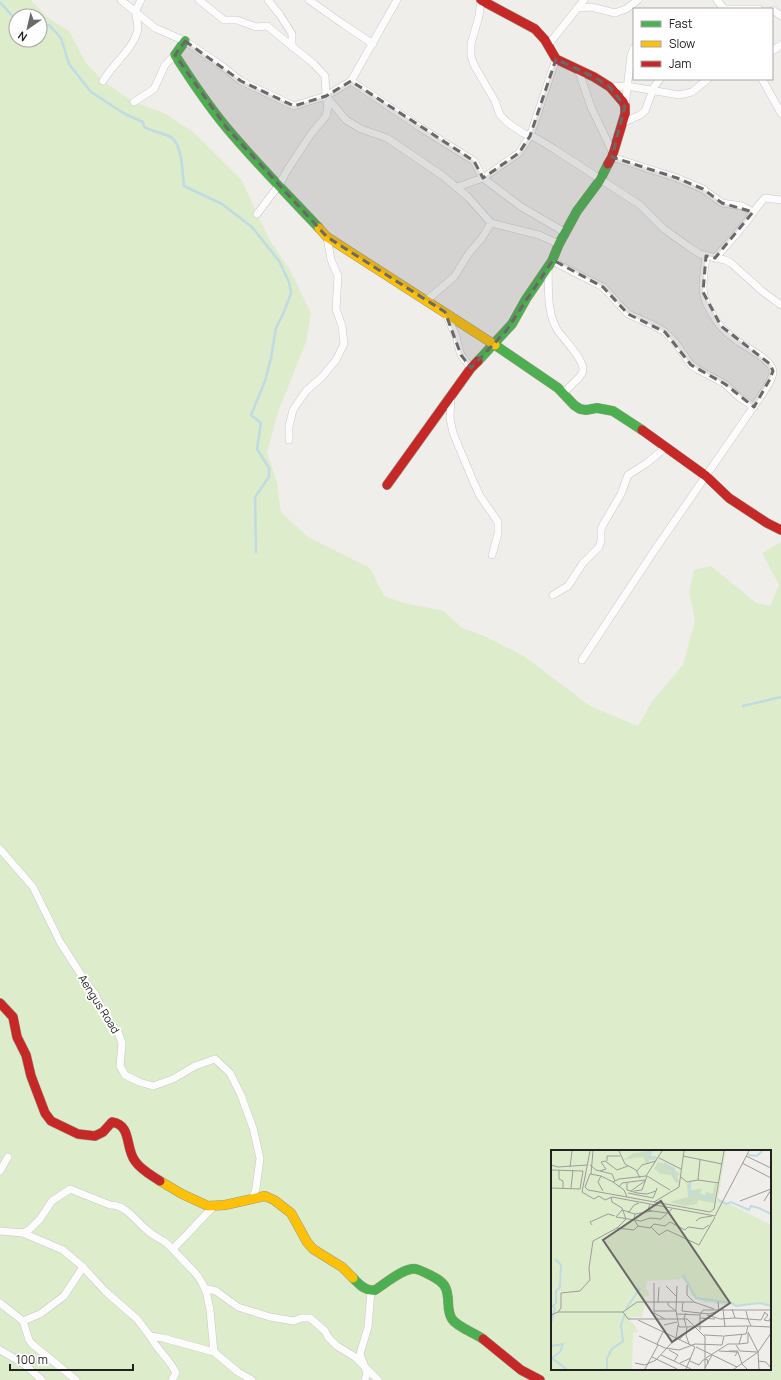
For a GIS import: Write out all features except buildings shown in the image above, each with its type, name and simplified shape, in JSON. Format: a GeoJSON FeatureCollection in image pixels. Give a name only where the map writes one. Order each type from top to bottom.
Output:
{"type":"FeatureCollection","features":[{"type":"Feature","properties":{"kind":"street"},"geometry":{"type":"LineString","coordinates":[[121,0],[155,28],[185,41],[241,81],[294,106],[326,96],[350,80],[373,44],[397,0]]}},
{"type":"Feature","properties":{"kind":"street"},"geometry":{"type":"LineString","coordinates":[[103,81],[108,72],[130,46],[137,32],[139,24],[136,13],[141,0]]}},
{"type":"Feature","properties":{"kind":"street"},"geometry":{"type":"LineString","coordinates":[[199,0],[224,20],[237,20],[256,27],[267,26],[314,64],[325,76],[328,107],[326,116],[311,134],[279,185],[257,214]]}},
{"type":"Feature","properties":{"kind":"street"},"geometry":{"type":"LineString","coordinates":[[268,0],[292,34],[292,47]]}},
{"type":"Feature","properties":{"kind":"street"},"geometry":{"type":"LineString","coordinates":[[309,0],[373,44]]}},
{"type":"Feature","properties":{"kind":"street"},"geometry":{"type":"LineString","coordinates":[[625,106],[624,102],[610,87],[594,77],[556,60],[548,45],[540,35],[528,25],[481,0],[479,16],[471,44],[471,56],[474,65],[500,115],[508,123],[554,149],[640,205],[664,230],[681,242],[706,256],[731,264],[762,291],[781,305]]}},
{"type":"Feature","properties":{"kind":"street"},"geometry":{"type":"LineString","coordinates":[[548,45],[584,0]]}},
{"type":"Feature","properties":{"kind":"street"},"geometry":{"type":"LineString","coordinates":[[577,8],[591,7],[615,13],[626,9],[638,0]]}},
{"type":"Feature","properties":{"kind":"street"},"geometry":{"type":"LineString","coordinates":[[773,10],[781,7]]}},
{"type":"Feature","properties":{"kind":"street"},"geometry":{"type":"LineString","coordinates":[[773,10],[781,16]]}},
{"type":"Feature","properties":{"kind":"street"},"geometry":{"type":"LineString","coordinates":[[134,102],[154,88],[165,65],[175,55],[185,41]]}},
{"type":"Feature","properties":{"kind":"street"},"geometry":{"type":"LineString","coordinates":[[387,485],[471,368],[512,324],[526,298],[550,264],[577,211],[600,180],[613,155],[622,123],[633,51]]}},
{"type":"Feature","properties":{"kind":"street"},"geometry":{"type":"LineString","coordinates":[[175,55],[196,88],[226,127],[327,236],[427,300],[558,388],[574,405],[580,409],[586,410],[597,408],[613,411],[706,476],[729,498],[767,523],[781,530]]}},
{"type":"Feature","properties":{"kind":"street"},"geometry":{"type":"LineString","coordinates":[[457,187],[483,178],[519,153],[530,136],[556,60]]}},
{"type":"Feature","properties":{"kind":"street"},"geometry":{"type":"LineString","coordinates":[[578,69],[592,107],[613,155],[703,189],[722,203],[742,206],[753,212]]}},
{"type":"Feature","properties":{"kind":"street"},"geometry":{"type":"LineString","coordinates":[[350,80],[421,128],[474,161],[483,178],[520,206],[566,233]]}},
{"type":"Feature","properties":{"kind":"street"},"geometry":{"type":"LineString","coordinates":[[622,123],[640,115],[645,111],[652,90],[659,80]]}},
{"type":"Feature","properties":{"kind":"street"},"geometry":{"type":"LineString","coordinates":[[610,87],[627,86],[679,95],[692,92],[707,80]]}},
{"type":"Feature","properties":{"kind":"street"},"geometry":{"type":"LineString","coordinates":[[763,80],[781,113]]}},
{"type":"Feature","properties":{"kind":"street"},"geometry":{"type":"LineString","coordinates":[[326,96],[346,120],[361,129],[387,138],[443,176],[468,197],[491,223],[539,235],[559,244]]}},
{"type":"Feature","properties":{"kind":"street"},"geometry":{"type":"LineString","coordinates":[[715,258],[745,224],[755,208],[765,198],[781,200]]}},
{"type":"Feature","properties":{"kind":"street"},"geometry":{"type":"LineString","coordinates":[[427,300],[454,277],[491,223]]}},
{"type":"Feature","properties":{"kind":"street"},"geometry":{"type":"LineString","coordinates":[[289,440],[289,426],[293,410],[306,391],[322,377],[336,360],[344,344],[342,326],[336,309],[338,276],[331,260],[327,236]]}},
{"type":"Feature","properties":{"kind":"street"},"geometry":{"type":"LineString","coordinates":[[582,660],[654,551],[754,407],[773,371],[770,364],[761,356],[739,342],[721,326],[706,302],[703,292],[703,283],[706,256]]}},
{"type":"Feature","properties":{"kind":"street"},"geometry":{"type":"LineString","coordinates":[[550,264],[602,287],[628,314],[653,325],[664,332],[675,342],[691,365],[725,384],[739,397],[754,407]]}},
{"type":"Feature","properties":{"kind":"street"},"geometry":{"type":"LineString","coordinates":[[550,264],[549,306],[551,317],[557,329],[581,361],[584,368],[579,377],[563,393]]}},
{"type":"Feature","properties":{"kind":"street"},"geometry":{"type":"LineString","coordinates":[[445,312],[456,336],[462,355],[471,368]]}},
{"type":"Feature","properties":{"kind":"street"},"geometry":{"type":"LineString","coordinates":[[451,396],[450,418],[453,433],[480,496],[498,522],[498,534],[492,555]]}},
{"type":"Feature","properties":{"kind":"street"},"geometry":{"type":"LineString","coordinates":[[553,595],[568,586],[583,563],[599,547],[601,541],[601,529],[621,494],[628,475],[647,463],[666,447]]}},
{"type":"Feature","properties":{"kind":"street","name":"Aengus Road"},"geometry":{"type":"LineString","coordinates":[[0,849],[33,887],[60,942],[95,994],[108,1020],[118,1032],[122,1043],[120,1066],[125,1075],[146,1086],[153,1086],[172,1079],[195,1066],[215,1059],[230,1072],[241,1095],[258,1146],[260,1158],[256,1188],[253,1198]]}},
{"type":"Feature","properties":{"kind":"street"},"geometry":{"type":"LineString","coordinates":[[0,1004],[13,1017],[17,1037],[26,1055],[30,1076],[45,1113],[51,1121],[78,1134],[95,1136],[103,1132],[112,1122],[118,1123],[124,1128],[134,1160],[146,1172],[182,1194],[204,1204],[214,1206],[235,1204],[265,1196],[280,1204],[291,1213],[307,1242],[313,1249],[334,1261],[362,1287],[371,1291],[375,1290],[406,1270],[416,1269],[434,1277],[444,1284],[447,1290],[449,1312],[452,1320],[458,1325],[476,1334],[521,1370],[540,1380]]}},
{"type":"Feature","properties":{"kind":"street"},"geometry":{"type":"LineString","coordinates":[[0,1170],[8,1157]]}},
{"type":"Feature","properties":{"kind":"street"},"geometry":{"type":"LineString","coordinates":[[23,1233],[30,1229],[40,1219],[52,1202],[66,1191],[72,1190],[110,1205],[116,1205],[132,1214],[147,1230],[166,1243],[192,1268],[200,1279],[206,1291],[210,1310],[214,1352]]}},
{"type":"Feature","properties":{"kind":"street"},"geometry":{"type":"LineString","coordinates":[[172,1249],[214,1206]]}},
{"type":"Feature","properties":{"kind":"street"},"geometry":{"type":"LineString","coordinates":[[0,1231],[23,1233],[63,1250],[83,1267],[105,1292],[138,1319],[154,1344],[172,1363],[176,1372],[172,1380]]}},
{"type":"Feature","properties":{"kind":"street"},"geometry":{"type":"LineString","coordinates":[[23,1321],[40,1314],[64,1296],[83,1267]]}},
{"type":"Feature","properties":{"kind":"street"},"geometry":{"type":"LineString","coordinates":[[206,1291],[208,1289],[216,1291],[238,1307],[270,1317],[294,1321],[306,1317],[310,1318],[325,1331],[328,1337],[337,1346],[355,1357],[378,1380]]}},
{"type":"Feature","properties":{"kind":"street"},"geometry":{"type":"LineString","coordinates":[[365,1380],[367,1373],[360,1354],[368,1327],[371,1291]]}},
{"type":"Feature","properties":{"kind":"street"},"geometry":{"type":"LineString","coordinates":[[0,1303],[23,1321],[29,1340],[32,1344],[76,1380]]}},
{"type":"Feature","properties":{"kind":"street"},"geometry":{"type":"LineString","coordinates":[[150,1336],[164,1338],[214,1352],[238,1372],[252,1380]]}},
{"type":"Feature","properties":{"kind":"street"},"geometry":{"type":"LineString","coordinates":[[0,1350],[24,1364],[42,1380]]}},
{"type":"Feature","properties":{"kind":"highlighted area"},"geometry":{"type":"Polygon","coordinates":[[[185,41],[241,81],[294,106],[326,96],[351,81],[474,161],[483,178],[519,153],[530,136],[556,59],[594,77],[610,87],[625,106],[612,157],[677,178],[703,189],[722,203],[753,212],[715,258],[706,256],[703,292],[721,326],[770,364],[773,371],[754,407],[725,384],[691,365],[665,332],[628,314],[603,287],[553,260],[506,331],[471,368],[461,355],[445,312],[327,237],[226,127],[175,55],[185,41]]]}},
{"type":"Feature","properties":{"kind":"green space"},"geometry":{"type":"Polygon","coordinates":[[[0,0],[31,0],[39,8],[8,8],[8,48],[48,48],[48,18],[69,31],[86,63],[103,81],[134,102],[166,114],[194,133],[241,179],[269,239],[290,270],[311,313],[306,342],[277,415],[267,453],[277,482],[281,512],[308,537],[370,568],[384,596],[404,603],[444,611],[462,628],[484,636],[524,656],[590,706],[638,726],[653,700],[683,665],[695,621],[689,592],[694,570],[711,566],[756,603],[770,606],[779,585],[762,553],[781,542],[781,1380],[0,1380],[0,0]]]}},
{"type":"Feature","properties":{"kind":"waterway"},"geometry":{"type":"LineString","coordinates":[[0,2],[8,11]]}},
{"type":"Feature","properties":{"kind":"waterway"},"geometry":{"type":"LineString","coordinates":[[48,25],[61,38],[69,64],[91,92],[125,114],[143,122],[144,127],[171,137],[175,141],[180,153],[184,186],[222,204],[252,227],[279,261],[289,282],[291,293],[276,328],[271,358],[265,381],[251,415],[261,423],[257,449],[269,468],[269,477],[255,497],[256,552]]}},
{"type":"Feature","properties":{"kind":"waterway"},"geometry":{"type":"LineString","coordinates":[[743,706],[781,697]]}},
{"type":"Feature","properties":{"kind":"traffic: fast"},"geometry":{"type":"LineString","coordinates":[[185,41],[175,55],[193,83],[226,127],[248,153],[319,228]]}},
{"type":"Feature","properties":{"kind":"traffic: fast"},"geometry":{"type":"LineString","coordinates":[[478,361],[512,324],[526,299],[552,261],[559,244],[577,211],[600,180],[608,164]]}},
{"type":"Feature","properties":{"kind":"traffic: fast"},"geometry":{"type":"LineString","coordinates":[[495,345],[558,388],[574,405],[580,409],[586,410],[597,408],[613,411],[642,430]]}},
{"type":"Feature","properties":{"kind":"traffic: fast"},"geometry":{"type":"LineString","coordinates":[[353,1278],[363,1287],[369,1290],[375,1290],[395,1276],[411,1269],[425,1272],[440,1280],[444,1284],[448,1296],[449,1312],[454,1322],[483,1339]]}},
{"type":"Feature","properties":{"kind":"traffic: slow"},"geometry":{"type":"LineString","coordinates":[[319,228],[327,237],[495,345]]}},
{"type":"Feature","properties":{"kind":"traffic: slow"},"geometry":{"type":"LineString","coordinates":[[160,1181],[182,1194],[208,1206],[225,1205],[265,1196],[274,1200],[291,1213],[307,1242],[313,1249],[342,1267],[353,1278]]}},
{"type":"Feature","properties":{"kind":"traffic: jam"},"geometry":{"type":"LineString","coordinates":[[481,0],[535,29],[545,40],[556,59],[594,77],[610,87],[623,102],[625,106],[625,114],[612,157],[608,164]]}},
{"type":"Feature","properties":{"kind":"traffic: jam"},"geometry":{"type":"LineString","coordinates":[[387,485],[471,368],[478,361]]}},
{"type":"Feature","properties":{"kind":"traffic: jam"},"geometry":{"type":"LineString","coordinates":[[642,430],[706,476],[729,498],[767,523],[781,530]]}},
{"type":"Feature","properties":{"kind":"traffic: jam"},"geometry":{"type":"LineString","coordinates":[[0,1003],[13,1017],[17,1037],[26,1055],[31,1076],[45,1113],[51,1121],[78,1134],[95,1136],[103,1132],[112,1122],[118,1124],[125,1132],[132,1156],[137,1164],[143,1170],[160,1181]]}},
{"type":"Feature","properties":{"kind":"traffic: jam"},"geometry":{"type":"LineString","coordinates":[[483,1339],[521,1370],[540,1380]]}}]}
